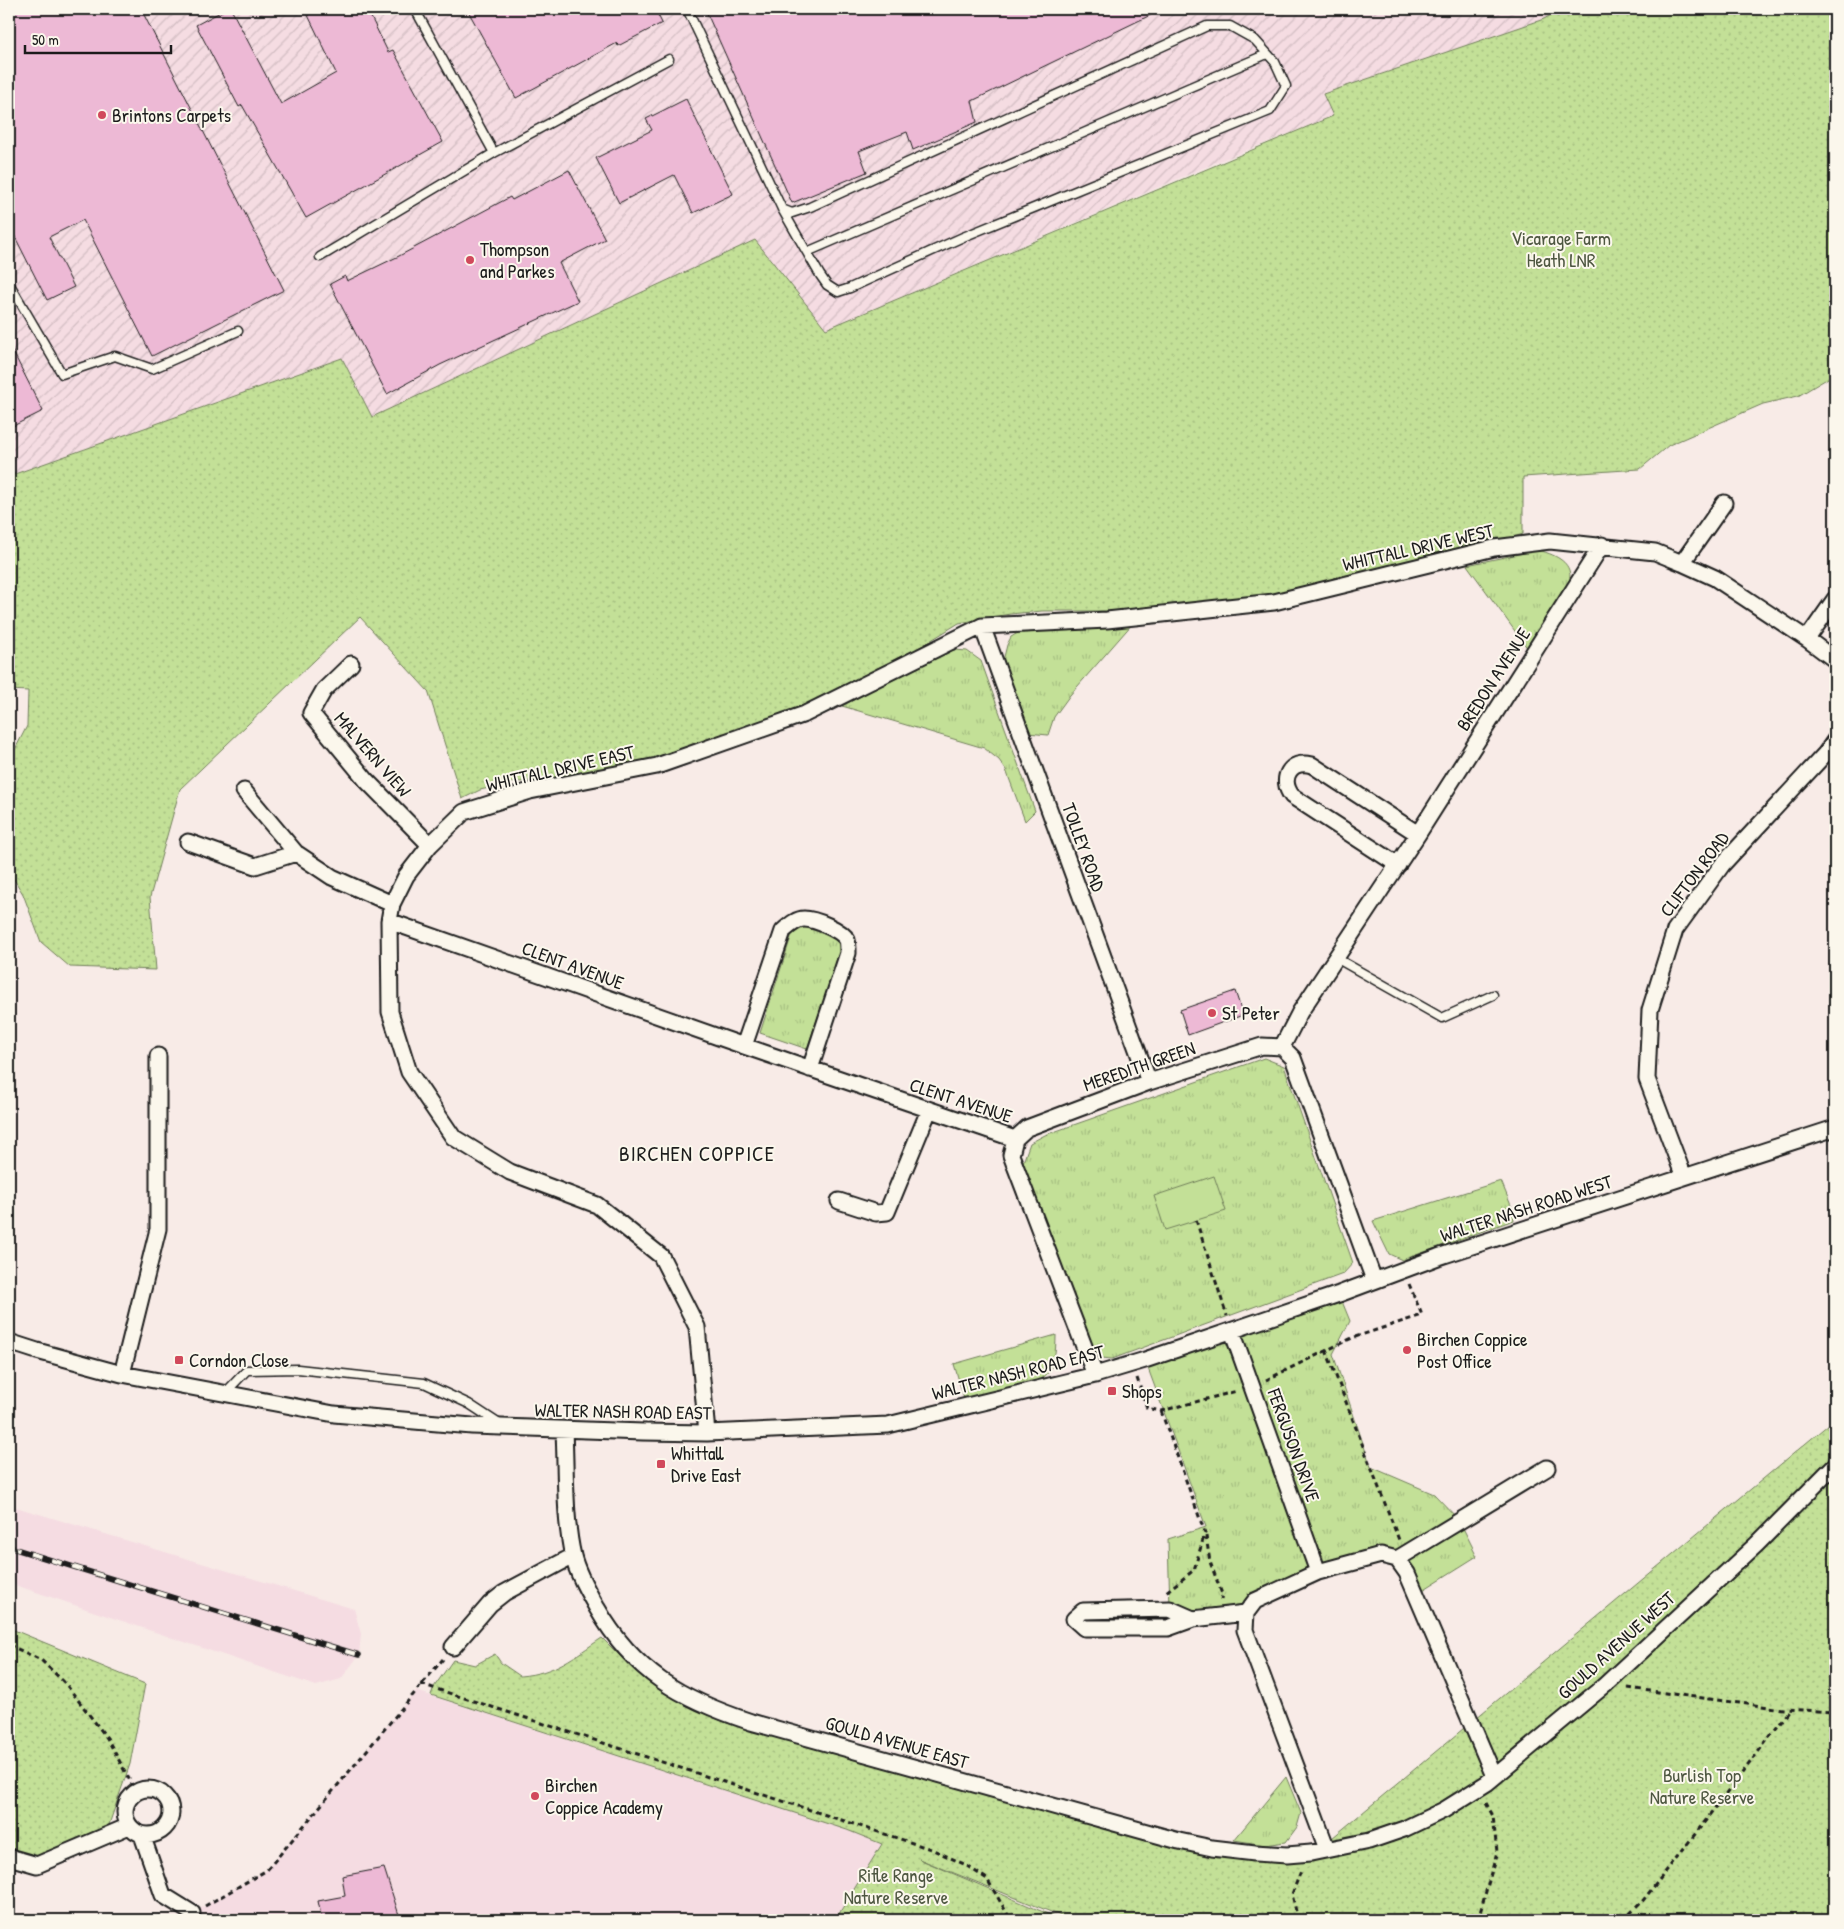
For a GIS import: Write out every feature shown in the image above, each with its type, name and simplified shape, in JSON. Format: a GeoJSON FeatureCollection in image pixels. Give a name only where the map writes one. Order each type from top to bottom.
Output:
{"type":"FeatureCollection","features":[{"type":"Feature","properties":{"kind":"street"},"geometry":{"type":"LineString","coordinates":[[1682,563],[1724,503]]}},
{"type":"Feature","properties":{"kind":"street","name":"WHITTALL DRIVE WEST"},"geometry":{"type":"LineString","coordinates":[[982,626],[1107,620],[1274,602],[1494,548],[1550,541],[1655,552],[1682,563],[1715,578],[1807,639],[1835,660]]}},
{"type":"Feature","properties":{"kind":"street","name":"BREDON AVENUE"},"geometry":{"type":"LineString","coordinates":[[1282,1047],[1300,1012],[1398,865],[1602,545]]}},
{"type":"Feature","properties":{"kind":"street"},"geometry":{"type":"LineString","coordinates":[[1807,639],[1835,599]]}},
{"type":"Feature","properties":{"kind":"street","name":"WHITTALL DRIVE EAST"},"geometry":{"type":"LineString","coordinates":[[708,1433],[697,1327],[661,1256],[597,1205],[510,1172],[453,1136],[409,1072],[390,1012],[390,921],[392,904],[406,876],[430,845],[464,812],[530,791],[657,766],[805,714],[982,626]]}},
{"type":"Feature","properties":{"kind":"street","name":"TOLLEY ROAD"},"geometry":{"type":"LineString","coordinates":[[982,626],[1149,1082]]}},
{"type":"Feature","properties":{"kind":"street","name":"MALVERN VIEW"},"geometry":{"type":"LineString","coordinates":[[351,664],[324,690],[311,714],[367,781],[430,845]]}},
{"type":"Feature","properties":{"kind":"street","name":"CLIFTON ROAD"},"geometry":{"type":"LineString","coordinates":[[1684,1177],[1647,1079],[1650,1010],[1674,930],[1722,865],[1825,754],[1835,740]]}},
{"type":"Feature","properties":{"kind":"street"},"geometry":{"type":"LineString","coordinates":[[1398,865],[1292,796],[1286,789],[1289,771],[1303,762],[1312,764],[1418,834]]}},
{"type":"Feature","properties":{"kind":"street"},"geometry":{"type":"LineString","coordinates":[[244,791],[296,853],[332,876],[392,904]]}},
{"type":"Feature","properties":{"kind":"street"},"geometry":{"type":"LineString","coordinates":[[188,842],[255,866],[296,853]]}},
{"type":"Feature","properties":{"kind":"street"},"geometry":{"type":"LineString","coordinates":[[744,1046],[783,931],[793,922],[804,919],[820,922],[837,930],[847,940],[848,953],[810,1069]]}},
{"type":"Feature","properties":{"kind":"street","name":"CLENT AVENUE"},"geometry":{"type":"LineString","coordinates":[[390,921],[1015,1139]]}},
{"type":"Feature","properties":{"kind":"street","name":"MEREDITH GREEN"},"geometry":{"type":"LineString","coordinates":[[1015,1139],[1027,1128],[1149,1082],[1262,1046],[1282,1047]]}},
{"type":"Feature","properties":{"kind":"street"},"geometry":{"type":"LineString","coordinates":[[1282,1047],[1293,1058],[1374,1280]]}},
{"type":"Feature","properties":{"kind":"street"},"geometry":{"type":"LineString","coordinates":[[122,1374],[158,1228],[158,1056]]}},
{"type":"Feature","properties":{"kind":"street"},"geometry":{"type":"LineString","coordinates":[[839,1201],[876,1213],[887,1212],[929,1110]]}},
{"type":"Feature","properties":{"kind":"street","name":"WALTER NASH ROAD WEST"},"geometry":{"type":"LineString","coordinates":[[1232,1331],[1403,1270],[1835,1128]]}},
{"type":"Feature","properties":{"kind":"street"},"geometry":{"type":"LineString","coordinates":[[1015,1139],[1012,1155],[1095,1375]]}},
{"type":"Feature","properties":{"kind":"street","name":"WALTER NASH ROAD EAST"},"geometry":{"type":"LineString","coordinates":[[9,1342],[37,1352],[122,1374],[334,1414],[506,1428],[708,1433],[888,1425],[1095,1375],[1232,1331]]}},
{"type":"Feature","properties":{"kind":"street","name":"FERGUSON DRIVE"},"geometry":{"type":"LineString","coordinates":[[1232,1331],[1318,1572]]}},
{"type":"Feature","properties":{"kind":"street","name":"GOULD AVENUE EAST"},"geometry":{"type":"LineString","coordinates":[[564,1430],[568,1514],[573,1556],[594,1604],[608,1626],[644,1668],[680,1694],[715,1710],[1179,1841],[1212,1848],[1255,1854],[1287,1855],[1311,1853],[1369,1842],[1404,1829]]}},
{"type":"Feature","properties":{"kind":"street","name":"GOULD AVENUE WEST"},"geometry":{"type":"LineString","coordinates":[[1404,1829],[1444,1810],[1479,1788],[1605,1685],[1757,1544],[1835,1465]]}},
{"type":"Feature","properties":{"kind":"street"},"geometry":{"type":"LineString","coordinates":[[1327,1849],[1245,1630],[1246,1613],[1255,1601],[1318,1572],[1381,1555],[1401,1556],[1547,1468]]}},
{"type":"Feature","properties":{"kind":"street"},"geometry":{"type":"LineString","coordinates":[[453,1647],[490,1604],[504,1593],[573,1556]]}},
{"type":"Feature","properties":{"kind":"street"},"geometry":{"type":"LineString","coordinates":[[1401,1556],[1494,1776]]}},
{"type":"Feature","properties":{"kind":"street"},"geometry":{"type":"LineString","coordinates":[[1193,1619],[1170,1610],[1155,1610],[1083,1611],[1074,1619],[1084,1628],[1168,1628],[1193,1619],[1246,1613]]}},
{"type":"Feature","properties":{"kind":"street"},"geometry":{"type":"LineString","coordinates":[[142,1835],[157,1834],[169,1823],[171,1808],[169,1801],[158,1791],[143,1789],[130,1796],[125,1810],[125,1818],[129,1826],[142,1835],[163,1895],[192,1914]]}},
{"type":"Feature","properties":{"kind":"street"},"geometry":{"type":"LineString","coordinates":[[9,1858],[36,1865],[129,1826]]}},
{"type":"Feature","properties":{"kind":"lane"},"geometry":{"type":"LineString","coordinates":[[415,9],[494,154]]}},
{"type":"Feature","properties":{"kind":"lane"},"geometry":{"type":"LineString","coordinates":[[687,9],[782,209],[828,285],[838,292],[963,237],[1270,110],[1286,86],[1275,62],[1255,40],[1230,26],[1207,26],[810,207],[792,213],[782,209]]}},
{"type":"Feature","properties":{"kind":"lane"},"geometry":{"type":"LineString","coordinates":[[807,252],[1268,54]]}},
{"type":"Feature","properties":{"kind":"lane"},"geometry":{"type":"LineString","coordinates":[[320,257],[494,154],[669,60]]}},
{"type":"Feature","properties":{"kind":"lane"},"geometry":{"type":"LineString","coordinates":[[9,283],[62,374],[116,356],[152,369],[238,331]]}},
{"type":"Feature","properties":{"kind":"lane"},"geometry":{"type":"LineString","coordinates":[[1336,958],[1442,1018],[1493,995]]}},
{"type":"Feature","properties":{"kind":"lane"},"geometry":{"type":"LineString","coordinates":[[225,1393],[247,1370],[298,1369],[424,1383],[469,1404],[506,1428]]}},
{"type":"Feature","properties":{"kind":"path"},"geometry":{"type":"LineString","coordinates":[[1196,1220],[1232,1331]]}},
{"type":"Feature","properties":{"kind":"path"},"geometry":{"type":"LineString","coordinates":[[1137,1378],[1147,1408],[1161,1411],[1252,1387],[1352,1338],[1422,1316],[1403,1270]]}},
{"type":"Feature","properties":{"kind":"path"},"geometry":{"type":"LineString","coordinates":[[1326,1350],[1401,1556]]}},
{"type":"Feature","properties":{"kind":"path"},"geometry":{"type":"LineString","coordinates":[[1161,1411],[1205,1533],[1210,1562],[1222,1594],[1220,1608]]}},
{"type":"Feature","properties":{"kind":"path"},"geometry":{"type":"LineString","coordinates":[[1155,1610],[1158,1598],[1194,1570],[1205,1533]]}},
{"type":"Feature","properties":{"kind":"path"},"geometry":{"type":"LineString","coordinates":[[9,1646],[41,1660],[65,1683],[107,1738],[136,1792]]}},
{"type":"Feature","properties":{"kind":"path"},"geometry":{"type":"LineString","coordinates":[[192,1914],[267,1870],[453,1647]]}},
{"type":"Feature","properties":{"kind":"path"},"geometry":{"type":"LineString","coordinates":[[422,1684],[931,1848],[964,1864],[987,1879],[1011,1920]]}},
{"type":"Feature","properties":{"kind":"path"},"geometry":{"type":"LineString","coordinates":[[1605,1685],[1791,1709],[1835,1712]]}},
{"type":"Feature","properties":{"kind":"path"},"geometry":{"type":"LineString","coordinates":[[1623,1920],[1641,1903],[1705,1823],[1791,1709]]}},
{"type":"Feature","properties":{"kind":"path"},"geometry":{"type":"LineString","coordinates":[[1478,1920],[1497,1852],[1493,1816],[1479,1788]]}},
{"type":"Feature","properties":{"kind":"path"},"geometry":{"type":"LineString","coordinates":[[1298,1920],[1292,1894],[1298,1876],[1311,1853]]}},
{"type":"Feature","properties":{"kind":"shaded area"},"geometry":{"type":"Polygon","coordinates":[[[9,9],[1561,9],[1544,19],[1323,94],[1333,116],[1218,162],[826,329],[755,240],[372,417],[342,358],[9,476],[9,9]]]}},
{"type":"Feature","properties":{"kind":"shaded area"},"geometry":{"type":"Polygon","coordinates":[[[9,1505],[354,1609],[361,1634],[359,1655],[341,1679],[316,1686],[9,1583],[9,1505]]]}},
{"type":"Feature","properties":{"kind":"shaded area","name":"Birchen Coppice Academy"},"geometry":{"type":"Polygon","coordinates":[[[416,1691],[847,1830],[882,1844],[835,1920],[181,1920],[267,1870],[416,1691]]]}},
{"type":"Feature","properties":{"kind":"green space","name":"Vicarage Farm Heath LNR"},"geometry":{"type":"Polygon","coordinates":[[[1561,9],[1779,9],[1783,15],[1793,9],[1835,9],[1835,374],[1798,396],[1763,404],[1669,445],[1640,469],[1523,477],[1523,534],[1450,557],[1274,602],[1110,611],[1042,611],[1010,614],[959,623],[868,679],[817,703],[667,757],[585,774],[511,783],[480,790],[462,799],[428,691],[360,617],[180,789],[150,897],[156,970],[70,967],[41,942],[23,894],[9,871],[9,761],[27,726],[28,691],[9,690],[9,476],[342,358],[372,417],[755,240],[826,329],[1333,116],[1323,94],[1544,19],[1561,9]]]}},
{"type":"Feature","properties":{"kind":"green space"},"geometry":{"type":"Polygon","coordinates":[[[1538,550],[1562,561],[1568,567],[1570,575],[1569,583],[1560,602],[1528,649],[1467,565],[1538,550]]]}},
{"type":"Feature","properties":{"kind":"green space"},"geometry":{"type":"Polygon","coordinates":[[[1133,623],[1070,695],[1054,717],[1048,735],[1028,733],[1002,665],[1011,637],[1023,630],[1133,623]]]}},
{"type":"Feature","properties":{"kind":"green space"},"geometry":{"type":"Polygon","coordinates":[[[955,650],[967,651],[981,661],[1035,811],[1025,821],[1006,770],[999,760],[984,748],[842,706],[944,652],[955,650]]]}},
{"type":"Feature","properties":{"kind":"green space"},"geometry":{"type":"Polygon","coordinates":[[[805,927],[832,937],[839,943],[840,952],[807,1049],[760,1033],[792,934],[797,929],[805,927]]]}},
{"type":"Feature","properties":{"kind":"green space"},"geometry":{"type":"Polygon","coordinates":[[[1264,1058],[1284,1066],[1353,1263],[1343,1274],[1112,1359],[1102,1358],[1094,1349],[1022,1165],[1030,1143],[1045,1135],[1264,1058]]]}},
{"type":"Feature","properties":{"kind":"green space"},"geometry":{"type":"Polygon","coordinates":[[[1214,1176],[1226,1211],[1165,1230],[1154,1196],[1214,1176]]]}},
{"type":"Feature","properties":{"kind":"green space"},"geometry":{"type":"Polygon","coordinates":[[[1501,1181],[1512,1208],[1514,1220],[1402,1260],[1389,1254],[1373,1221],[1501,1181]]]}},
{"type":"Feature","properties":{"kind":"green space"},"geometry":{"type":"Polygon","coordinates":[[[1339,1294],[1350,1321],[1333,1354],[1371,1467],[1434,1494],[1459,1520],[1477,1556],[1415,1595],[1398,1559],[1318,1572],[1246,1613],[1084,1628],[1083,1611],[1170,1609],[1168,1539],[1206,1527],[1145,1360],[1339,1294]]]}},
{"type":"Feature","properties":{"kind":"green space"},"geometry":{"type":"Polygon","coordinates":[[[1056,1335],[1054,1359],[1047,1374],[1041,1379],[1023,1387],[964,1398],[954,1364],[1056,1335]]]}},
{"type":"Feature","properties":{"kind":"green space","name":"Burlish Top Nature Reserve"},"geometry":{"type":"Polygon","coordinates":[[[1835,1419],[1835,1920],[1071,1920],[919,1859],[1062,1920],[835,1920],[882,1844],[847,1830],[431,1695],[434,1687],[453,1660],[475,1665],[495,1654],[501,1663],[520,1676],[554,1668],[573,1658],[602,1638],[631,1667],[694,1709],[727,1723],[1204,1854],[1255,1860],[1308,1858],[1835,1419]]]}},
{"type":"Feature","properties":{"kind":"green space"},"geometry":{"type":"Polygon","coordinates":[[[9,1628],[145,1684],[130,1764],[105,1836],[37,1865],[9,1857],[9,1628]]]}},
{"type":"Feature","properties":{"kind":"green space"},"geometry":{"type":"Polygon","coordinates":[[[1286,1777],[1301,1813],[1297,1827],[1286,1842],[1265,1845],[1234,1840],[1286,1777]]]}},
{"type":"Feature","properties":{"kind":"building","name":"Brintons Carpets"},"geometry":{"type":"Polygon","coordinates":[[[9,9],[141,9],[284,290],[152,356],[83,220],[49,237],[74,287],[47,300],[9,225],[9,9]]]}},
{"type":"Feature","properties":{"kind":"building"},"geometry":{"type":"Polygon","coordinates":[[[226,9],[231,9],[281,104],[336,73],[305,9],[367,9],[388,52],[393,50],[443,142],[306,218],[242,105],[239,107],[196,25],[226,9]]]}},
{"type":"Feature","properties":{"kind":"building"},"geometry":{"type":"Polygon","coordinates":[[[467,9],[655,9],[662,23],[618,46],[617,43],[516,98],[467,9]]]}},
{"type":"Feature","properties":{"kind":"building"},"geometry":{"type":"Polygon","coordinates":[[[705,9],[1163,9],[972,101],[977,122],[913,150],[907,132],[859,151],[867,172],[792,203],[705,9]]]}},
{"type":"Feature","properties":{"kind":"building"},"geometry":{"type":"Polygon","coordinates":[[[686,99],[733,194],[693,213],[674,175],[619,203],[596,158],[652,130],[646,119],[686,99]]]}},
{"type":"Feature","properties":{"kind":"building"},"geometry":{"type":"Polygon","coordinates":[[[569,170],[605,239],[559,263],[578,301],[440,365],[387,394],[330,284],[345,276],[347,281],[399,256],[510,197],[512,200],[569,170]]]}},
{"type":"Feature","properties":{"kind":"building"},"geometry":{"type":"Polygon","coordinates":[[[9,344],[43,411],[9,428],[9,344]]]}},
{"type":"Feature","properties":{"kind":"building","name":"St Peter"},"geometry":{"type":"Polygon","coordinates":[[[1235,991],[1243,1015],[1188,1035],[1180,1010],[1235,991]]]}},
{"type":"Feature","properties":{"kind":"building"},"geometry":{"type":"Polygon","coordinates":[[[384,1868],[399,1915],[376,1920],[322,1920],[318,1901],[345,1896],[342,1876],[384,1868]]]}},
{"type":"Feature","properties":{"kind":"railway"},"geometry":{"type":"LineString","coordinates":[[9,1547],[359,1655]]}},
{"type":"Feature","properties":{"kind":"place","name":"Brintons Carpets"},"geometry":{"type":"Point","coordinates":[102,115]}},
{"type":"Feature","properties":{"kind":"place","name":"Thompson and Parkes"},"geometry":{"type":"Point","coordinates":[470,260]}},
{"type":"Feature","properties":{"kind":"place","name":"St Peter"},"geometry":{"type":"Point","coordinates":[1212,1013]}},
{"type":"Feature","properties":{"kind":"place","name":"Birchen Coppice Post Office"},"geometry":{"type":"Point","coordinates":[1407,1350]}},
{"type":"Feature","properties":{"kind":"place","name":"Corndon Close"},"geometry":{"type":"Point","coordinates":[179,1360]}},
{"type":"Feature","properties":{"kind":"place","name":"Shops"},"geometry":{"type":"Point","coordinates":[1112,1391]}},
{"type":"Feature","properties":{"kind":"place","name":"Whittall Drive East"},"geometry":{"type":"Point","coordinates":[661,1464]}},
{"type":"Feature","properties":{"kind":"place","name":"Birchen Coppice Academy"},"geometry":{"type":"Point","coordinates":[535,1796]}},
{"type":"Feature","properties":{"kind":"district","name":"BIRCHEN COPPICE"},"geometry":{"type":"Point","coordinates":[697,1153]}},
{"type":"Feature","properties":{"kind":"park label","name":"Rifle Range Nature Reserve"},"geometry":{"type":"Point","coordinates":[896,1886]}}]}
